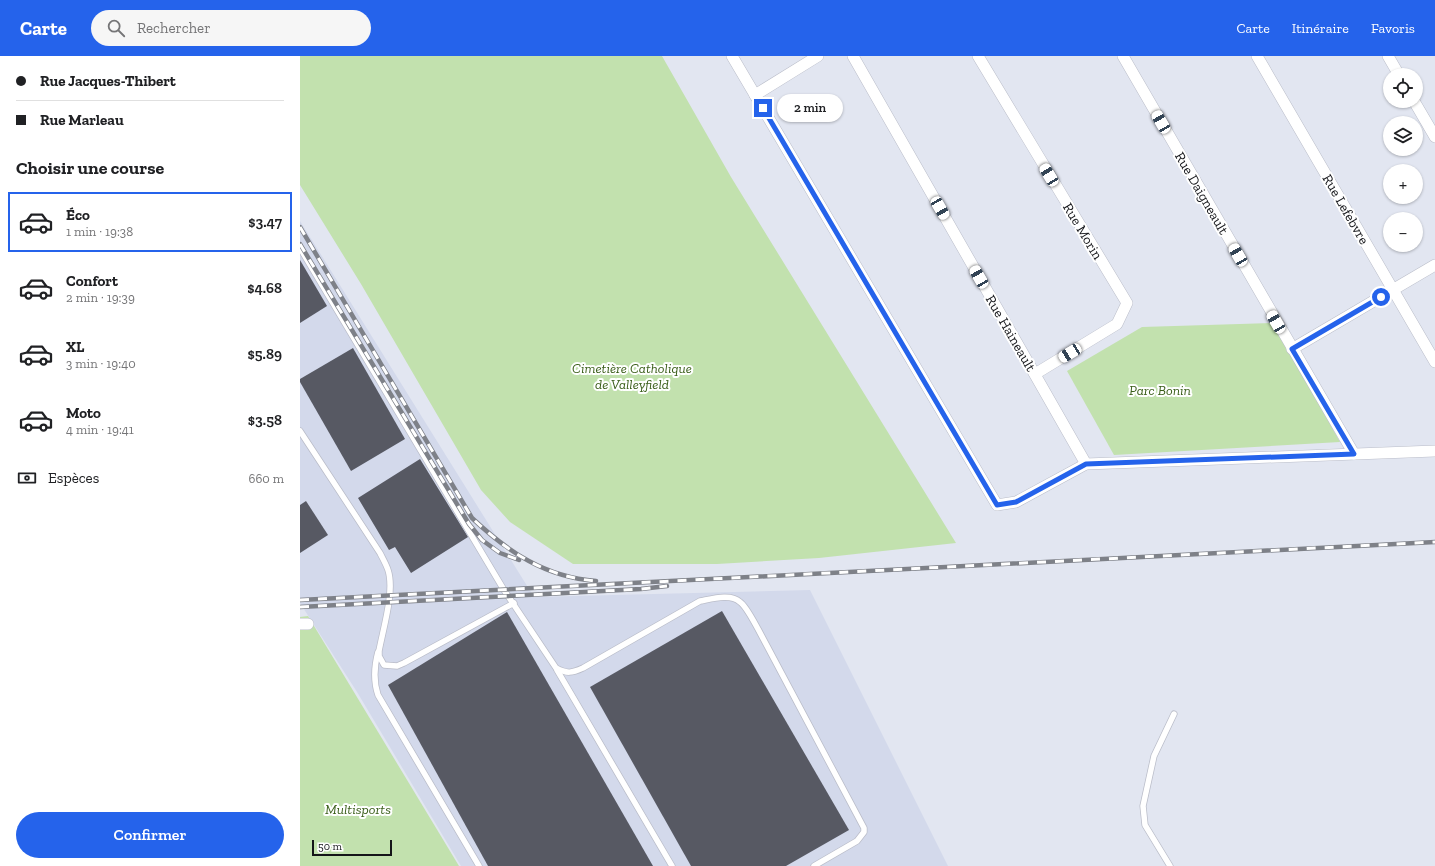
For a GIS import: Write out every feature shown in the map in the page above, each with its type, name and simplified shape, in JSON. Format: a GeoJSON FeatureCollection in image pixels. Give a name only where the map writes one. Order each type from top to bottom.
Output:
{"type":"FeatureCollection","features":[{"type":"Feature","properties":{"kind":"street"},"geometry":{"type":"LineString","coordinates":[[732,56],[997,505],[1016,502],[1086,464],[1435,451]]}},
{"type":"Feature","properties":{"kind":"street"},"geometry":{"type":"LineString","coordinates":[[755,95],[818,56]]}},
{"type":"Feature","properties":{"kind":"street","name":"Rue Haineault"},"geometry":{"type":"LineString","coordinates":[[853,56],[1086,464]]}},
{"type":"Feature","properties":{"kind":"street","name":"Rue Morin"},"geometry":{"type":"LineString","coordinates":[[978,56],[1127,303],[1117,324],[1035,374]]}},
{"type":"Feature","properties":{"kind":"street","name":"Rue Daigneault"},"geometry":{"type":"LineString","coordinates":[[1123,56],[1354,454]]}},
{"type":"Feature","properties":{"kind":"street","name":"Rue Lefebvre"},"geometry":{"type":"LineString","coordinates":[[1257,56],[1435,362]]}},
{"type":"Feature","properties":{"kind":"street"},"geometry":{"type":"LineString","coordinates":[[1388,56],[1395,68]]}},
{"type":"Feature","properties":{"kind":"street"},"geometry":{"type":"LineString","coordinates":[[1418,108],[1435,137]]}},
{"type":"Feature","properties":{"kind":"street"},"geometry":{"type":"LineString","coordinates":[[1292,349],[1435,265]]}},
{"type":"Feature","properties":{"kind":"lane"},"geometry":{"type":"LineString","coordinates":[[300,248],[504,590],[556,668],[672,866]]}},
{"type":"Feature","properties":{"kind":"lane"},"geometry":{"type":"LineString","coordinates":[[300,431],[380,553],[388,570],[390,583],[389,595],[376,661],[374,677],[375,686],[378,695],[479,866]]}},
{"type":"Feature","properties":{"kind":"lane"},"geometry":{"type":"LineString","coordinates":[[556,668],[563,672],[571,673],[583,668],[700,601],[717,597],[731,598],[740,601],[758,629],[864,828],[864,832],[857,841],[814,866]]}},
{"type":"Feature","properties":{"kind":"lane"},"geometry":{"type":"LineString","coordinates":[[380,642],[379,656],[381,662],[384,665],[397,666],[514,603]]}},
{"type":"Feature","properties":{"kind":"lane"},"geometry":{"type":"LineString","coordinates":[[1170,866],[1145,825],[1143,806],[1154,756],[1174,714]]}},
{"type":"Feature","properties":{"kind":"shaded area"},"geometry":{"type":"Polygon","coordinates":[[[300,221],[534,597],[810,590],[948,866],[461,866],[357,692],[300,603],[300,221]]]}},
{"type":"Feature","properties":{"kind":"green space","name":"Cimetière Catholique de Valleyfield"},"geometry":{"type":"Polygon","coordinates":[[[300,56],[662,56],[731,177],[956,543],[819,558],[717,564],[573,564],[510,522],[481,490],[361,284],[300,185],[300,56]]]}},
{"type":"Feature","properties":{"kind":"green space","name":"Parc Bonin"},"geometry":{"type":"Polygon","coordinates":[[[1274,323],[1340,442],[1114,455],[1067,371],[1142,327],[1274,323]]]}},
{"type":"Feature","properties":{"kind":"green space","name":"Multisports"},"geometry":{"type":"Polygon","coordinates":[[[308,616],[459,866],[300,866],[300,617],[308,616]]]}},
{"type":"Feature","properties":{"kind":"building"},"geometry":{"type":"Polygon","coordinates":[[[300,260],[327,306],[300,323],[300,260]]]}},
{"type":"Feature","properties":{"kind":"building"},"geometry":{"type":"Polygon","coordinates":[[[353,348],[405,439],[351,471],[300,382],[300,379],[353,348]]]}},
{"type":"Feature","properties":{"kind":"building"},"geometry":{"type":"Polygon","coordinates":[[[420,459],[468,537],[411,573],[395,547],[389,550],[358,498],[420,459]]]}},
{"type":"Feature","properties":{"kind":"building"},"geometry":{"type":"Polygon","coordinates":[[[306,501],[328,535],[300,553],[300,505],[306,501]]]}},
{"type":"Feature","properties":{"kind":"building"},"geometry":{"type":"Polygon","coordinates":[[[722,611],[849,830],[786,866],[691,866],[590,687],[722,611]]]}},
{"type":"Feature","properties":{"kind":"building"},"geometry":{"type":"Polygon","coordinates":[[[507,612],[653,866],[488,866],[388,685],[507,612]]]}},
{"type":"Feature","properties":{"kind":"railway"},"geometry":{"type":"LineString","coordinates":[[300,227],[472,518],[499,542],[528,561],[560,574],[578,579],[596,581]]}},
{"type":"Feature","properties":{"kind":"railway"},"geometry":{"type":"LineString","coordinates":[[300,244],[469,524],[482,540],[500,553],[519,560]]}},
{"type":"Feature","properties":{"kind":"railway"},"geometry":{"type":"LineString","coordinates":[[300,600],[1435,542]]}},
{"type":"Feature","properties":{"kind":"railway"},"geometry":{"type":"LineString","coordinates":[[300,607],[641,589],[667,586]]}},
{"type":"Feature","properties":{"kind":"route"},"geometry":{"type":"LineString","coordinates":[[763,108],[997,505],[1016,502],[1086,464],[1354,454],[1292,349],[1381,297]]}}]}
